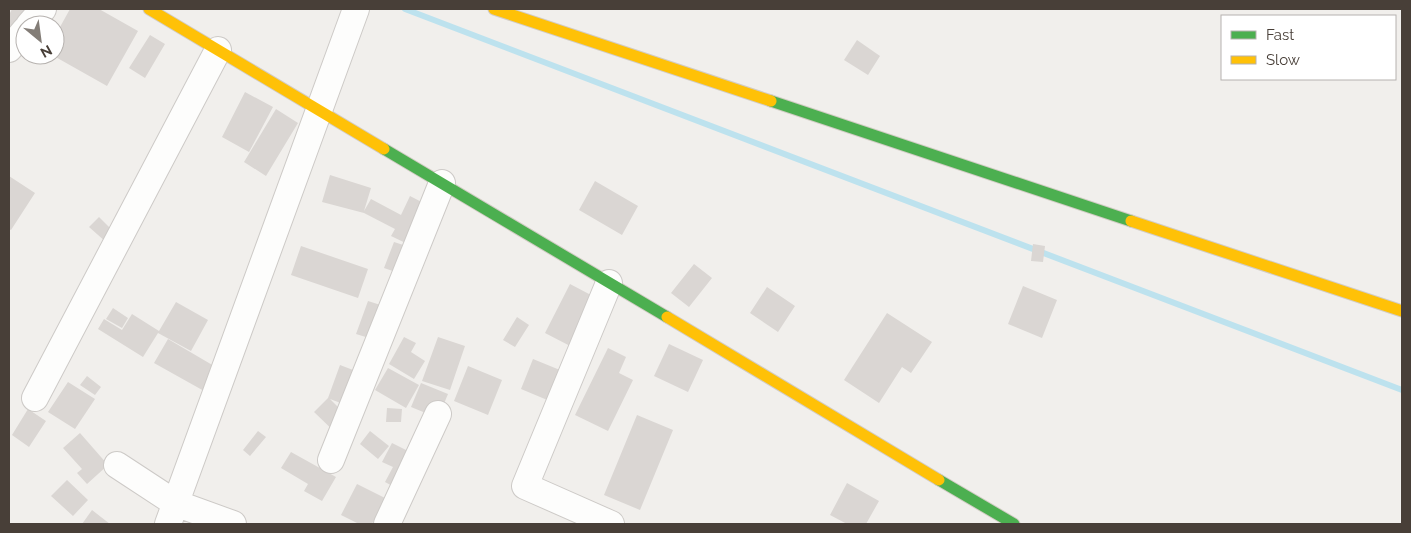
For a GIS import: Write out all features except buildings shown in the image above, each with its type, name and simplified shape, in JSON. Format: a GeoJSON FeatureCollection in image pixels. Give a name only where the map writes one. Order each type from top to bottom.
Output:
{"type":"FeatureCollection","features":[{"type":"Feature","properties":{"kind":"street"},"geometry":{"type":"LineString","coordinates":[[148,9],[1014,524]]}},
{"type":"Feature","properties":{"kind":"street"},"geometry":{"type":"LineString","coordinates":[[172,513],[356,9]]}},
{"type":"Feature","properties":{"kind":"street"},"geometry":{"type":"LineString","coordinates":[[494,9],[1402,312]]}},
{"type":"Feature","properties":{"kind":"street"},"geometry":{"type":"LineString","coordinates":[[35,398],[218,50]]}},
{"type":"Feature","properties":{"kind":"street"},"geometry":{"type":"LineString","coordinates":[[331,460],[442,183]]}},
{"type":"Feature","properties":{"kind":"street"},"geometry":{"type":"LineString","coordinates":[[609,283],[525,486],[611,524]]}},
{"type":"Feature","properties":{"kind":"street"},"geometry":{"type":"LineString","coordinates":[[387,524],[438,414]]}},
{"type":"Feature","properties":{"kind":"street"},"geometry":{"type":"LineString","coordinates":[[117,465],[172,513],[233,524]]}},
{"type":"Feature","properties":{"kind":"waterway"},"geometry":{"type":"LineString","coordinates":[[405,9],[1402,390]]}},
{"type":"Feature","properties":{"kind":"traffic: fast"},"geometry":{"type":"LineString","coordinates":[[771,101],[1131,221]]}},
{"type":"Feature","properties":{"kind":"traffic: fast"},"geometry":{"type":"LineString","coordinates":[[384,149],[667,317]]}},
{"type":"Feature","properties":{"kind":"traffic: fast"},"geometry":{"type":"LineString","coordinates":[[939,480],[1014,524]]}},
{"type":"Feature","properties":{"kind":"traffic: slow"},"geometry":{"type":"LineString","coordinates":[[149,9],[384,149]]}},
{"type":"Feature","properties":{"kind":"traffic: slow"},"geometry":{"type":"LineString","coordinates":[[494,9],[771,101]]}},
{"type":"Feature","properties":{"kind":"traffic: slow"},"geometry":{"type":"LineString","coordinates":[[1131,221],[1402,311]]}},
{"type":"Feature","properties":{"kind":"traffic: slow"},"geometry":{"type":"LineString","coordinates":[[667,317],[939,480]]}}]}
